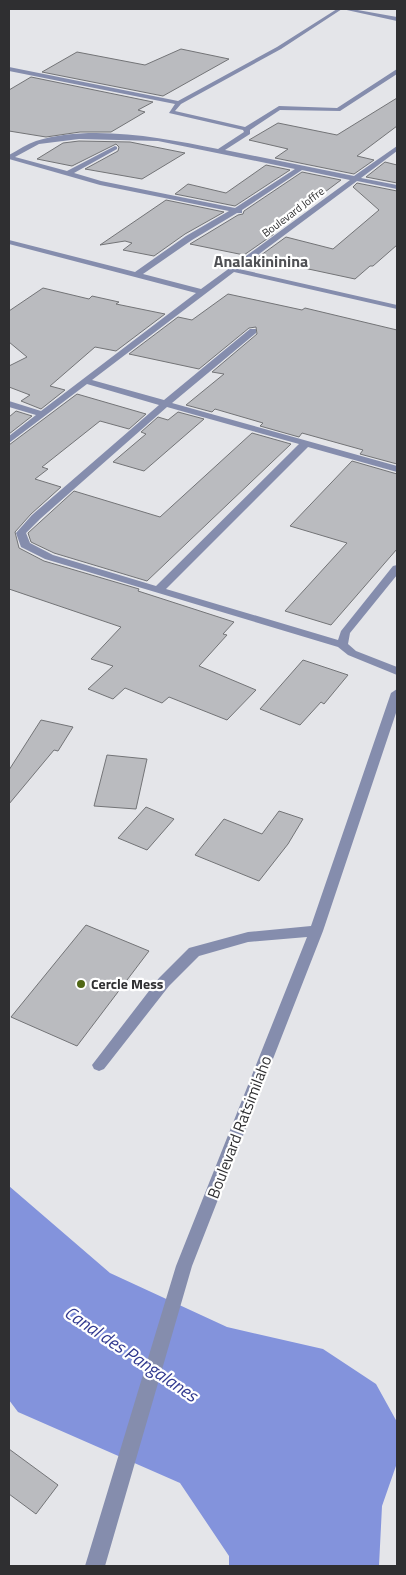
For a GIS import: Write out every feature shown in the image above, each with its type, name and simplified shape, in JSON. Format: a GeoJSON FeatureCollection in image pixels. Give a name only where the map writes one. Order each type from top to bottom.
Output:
{"type":"FeatureCollection","features":[{"type":"Feature","properties":{"kind":"street"},"geometry":{"type":"LineString","coordinates":[[340,9],[286,44],[179,103],[171,112],[246,129],[279,108],[338,110],[397,70]]}},
{"type":"Feature","properties":{"kind":"street"},"geometry":{"type":"LineString","coordinates":[[345,9],[397,19]]}},
{"type":"Feature","properties":{"kind":"street"},"geometry":{"type":"LineString","coordinates":[[9,70],[179,103]]}},
{"type":"Feature","properties":{"kind":"street"},"geometry":{"type":"LineString","coordinates":[[219,151],[248,132],[246,129]]}},
{"type":"Feature","properties":{"kind":"street"},"geometry":{"type":"LineString","coordinates":[[9,157],[38,143],[66,139],[133,136],[219,151],[354,180],[397,187]]}},
{"type":"Feature","properties":{"kind":"street"},"geometry":{"type":"LineString","coordinates":[[68,174],[115,148]]}},
{"type":"Feature","properties":{"kind":"street","name":"Boulevard Joffre"},"geometry":{"type":"LineString","coordinates":[[9,440],[202,292],[397,148]]}},
{"type":"Feature","properties":{"kind":"street"},"geometry":{"type":"LineString","coordinates":[[9,157],[100,183],[239,210]]}},
{"type":"Feature","properties":{"kind":"street"},"geometry":{"type":"LineString","coordinates":[[135,276],[189,238],[239,210],[299,168]]}},
{"type":"Feature","properties":{"kind":"street"},"geometry":{"type":"LineString","coordinates":[[9,242],[202,292]]}},
{"type":"Feature","properties":{"kind":"street"},"geometry":{"type":"LineString","coordinates":[[234,270],[397,307]]}},
{"type":"Feature","properties":{"kind":"street"},"geometry":{"type":"LineString","coordinates":[[253,330],[36,517],[22,533],[25,545],[49,557],[342,645],[352,653],[397,671]]}},
{"type":"Feature","properties":{"kind":"street"},"geometry":{"type":"LineString","coordinates":[[85,381],[397,469]]}},
{"type":"Feature","properties":{"kind":"street"},"geometry":{"type":"LineString","coordinates":[[9,404],[43,414]]}},
{"type":"Feature","properties":{"kind":"street"},"geometry":{"type":"LineString","coordinates":[[159,589],[305,444]]}},
{"type":"Feature","properties":{"kind":"street"},"geometry":{"type":"LineString","coordinates":[[342,645],[345,633],[397,568]]}},
{"type":"Feature","properties":{"kind":"street","name":"Boulevard Ratsimilaho"},"geometry":{"type":"LineString","coordinates":[[95,1566],[184,1266],[316,931],[397,694]]}},
{"type":"Feature","properties":{"kind":"street"},"geometry":{"type":"LineString","coordinates":[[99,1065],[164,982],[194,952],[248,937],[316,931]]}},
{"type":"Feature","properties":{"kind":"water","name":"Canal des Pangalanes"},"geometry":{"type":"Polygon","coordinates":[[[9,1186],[110,1273],[227,1327],[323,1349],[376,1384],[397,1422],[397,1463],[382,1506],[379,1566],[229,1566],[229,1556],[180,1483],[18,1412],[9,1400],[9,1186]]]}},
{"type":"Feature","properties":{"kind":"building"},"geometry":{"type":"Polygon","coordinates":[[[181,49],[229,59],[163,96],[42,72],[77,52],[145,65],[181,49]]]}},
{"type":"Feature","properties":{"kind":"building"},"geometry":{"type":"Polygon","coordinates":[[[31,77],[153,102],[138,110],[145,112],[111,132],[80,132],[46,137],[9,131],[9,90],[31,77]]]}},
{"type":"Feature","properties":{"kind":"building"},"geometry":{"type":"Polygon","coordinates":[[[397,98],[397,126],[357,156],[374,160],[354,174],[275,158],[288,149],[249,140],[278,123],[337,135],[397,98]]]}},
{"type":"Feature","properties":{"kind":"building"},"geometry":{"type":"Polygon","coordinates":[[[79,141],[130,142],[185,153],[142,179],[85,169],[118,151],[119,147],[116,144],[72,166],[37,159],[63,143],[79,141]]]}},
{"type":"Feature","properties":{"kind":"building"},"geometry":{"type":"Polygon","coordinates":[[[385,162],[397,165],[397,183],[366,177],[385,162]]]}},
{"type":"Feature","properties":{"kind":"building"},"geometry":{"type":"Polygon","coordinates":[[[266,165],[290,170],[235,206],[175,194],[188,184],[226,193],[266,165]]]}},
{"type":"Feature","properties":{"kind":"building"},"geometry":{"type":"Polygon","coordinates":[[[302,172],[341,180],[270,233],[274,234],[244,255],[190,244],[238,215],[243,214],[244,211],[302,172]]]}},
{"type":"Feature","properties":{"kind":"building"},"geometry":{"type":"Polygon","coordinates":[[[357,183],[397,191],[397,245],[373,266],[370,266],[355,279],[257,258],[286,237],[333,249],[379,210],[353,187],[357,183]]]}},
{"type":"Feature","properties":{"kind":"building"},"geometry":{"type":"Polygon","coordinates":[[[166,200],[224,212],[185,234],[154,256],[123,250],[132,243],[125,241],[100,245],[166,200]]]}},
{"type":"Feature","properties":{"kind":"building"},"geometry":{"type":"Polygon","coordinates":[[[43,288],[89,299],[92,296],[119,302],[116,304],[165,314],[116,351],[95,347],[50,386],[65,390],[41,409],[21,401],[30,395],[9,387],[9,366],[27,357],[9,342],[9,311],[43,288]]]}},
{"type":"Feature","properties":{"kind":"building"},"geometry":{"type":"Polygon","coordinates":[[[228,294],[302,310],[305,308],[397,330],[397,464],[360,454],[363,450],[302,433],[299,437],[260,426],[263,423],[215,409],[212,412],[186,405],[224,374],[212,372],[257,334],[256,327],[249,328],[199,369],[129,354],[178,317],[192,320],[228,294]]]}},
{"type":"Feature","properties":{"kind":"building"},"geometry":{"type":"Polygon","coordinates":[[[77,394],[146,414],[129,429],[100,421],[42,467],[48,469],[35,479],[61,487],[31,514],[15,532],[19,548],[44,561],[139,589],[138,591],[234,622],[223,634],[227,635],[199,666],[256,690],[227,720],[169,697],[162,703],[125,688],[113,699],[88,689],[113,666],[91,659],[121,627],[9,589],[9,445],[77,394]]]}},
{"type":"Feature","properties":{"kind":"building"},"geometry":{"type":"Polygon","coordinates":[[[16,411],[32,416],[9,434],[9,417],[16,411]]]}},
{"type":"Feature","properties":{"kind":"building"},"geometry":{"type":"Polygon","coordinates":[[[178,412],[204,419],[144,471],[113,462],[146,434],[141,432],[158,417],[168,420],[178,412]]]}},
{"type":"Feature","properties":{"kind":"building"},"geometry":{"type":"Polygon","coordinates":[[[252,433],[291,444],[147,581],[54,553],[31,542],[28,533],[74,491],[160,517],[252,433]]]}},
{"type":"Feature","properties":{"kind":"building"},"geometry":{"type":"Polygon","coordinates":[[[352,461],[397,474],[397,549],[331,625],[285,611],[347,543],[290,526],[352,461]]]}},
{"type":"Feature","properties":{"kind":"building"},"geometry":{"type":"Polygon","coordinates":[[[303,660],[348,675],[324,704],[321,702],[300,725],[260,709],[303,660]]]}},
{"type":"Feature","properties":{"kind":"building"},"geometry":{"type":"Polygon","coordinates":[[[41,720],[73,727],[58,751],[54,750],[9,804],[9,770],[41,720]]]}},
{"type":"Feature","properties":{"kind":"building"},"geometry":{"type":"Polygon","coordinates":[[[107,755],[147,759],[136,809],[94,806],[107,755]]]}},
{"type":"Feature","properties":{"kind":"building"},"geometry":{"type":"Polygon","coordinates":[[[146,807],[174,819],[147,850],[118,838],[146,807]]]}},
{"type":"Feature","properties":{"kind":"building"},"geometry":{"type":"Polygon","coordinates":[[[279,811],[303,819],[288,844],[259,881],[195,855],[224,819],[262,834],[279,811]]]}},
{"type":"Feature","properties":{"kind":"building","name":"Cercle Mess"},"geometry":{"type":"Polygon","coordinates":[[[86,925],[149,951],[77,1046],[11,1017],[86,925]]]}},
{"type":"Feature","properties":{"kind":"building"},"geometry":{"type":"Polygon","coordinates":[[[9,1449],[58,1485],[36,1514],[9,1494],[9,1449]]]}},
{"type":"Feature","properties":{"kind":"place","name":"Cercle Mess"},"geometry":{"type":"Point","coordinates":[81,984]}},
{"type":"Feature","properties":{"kind":"district","name":"Analakininina"},"geometry":{"type":"Point","coordinates":[261,261]}}]}
